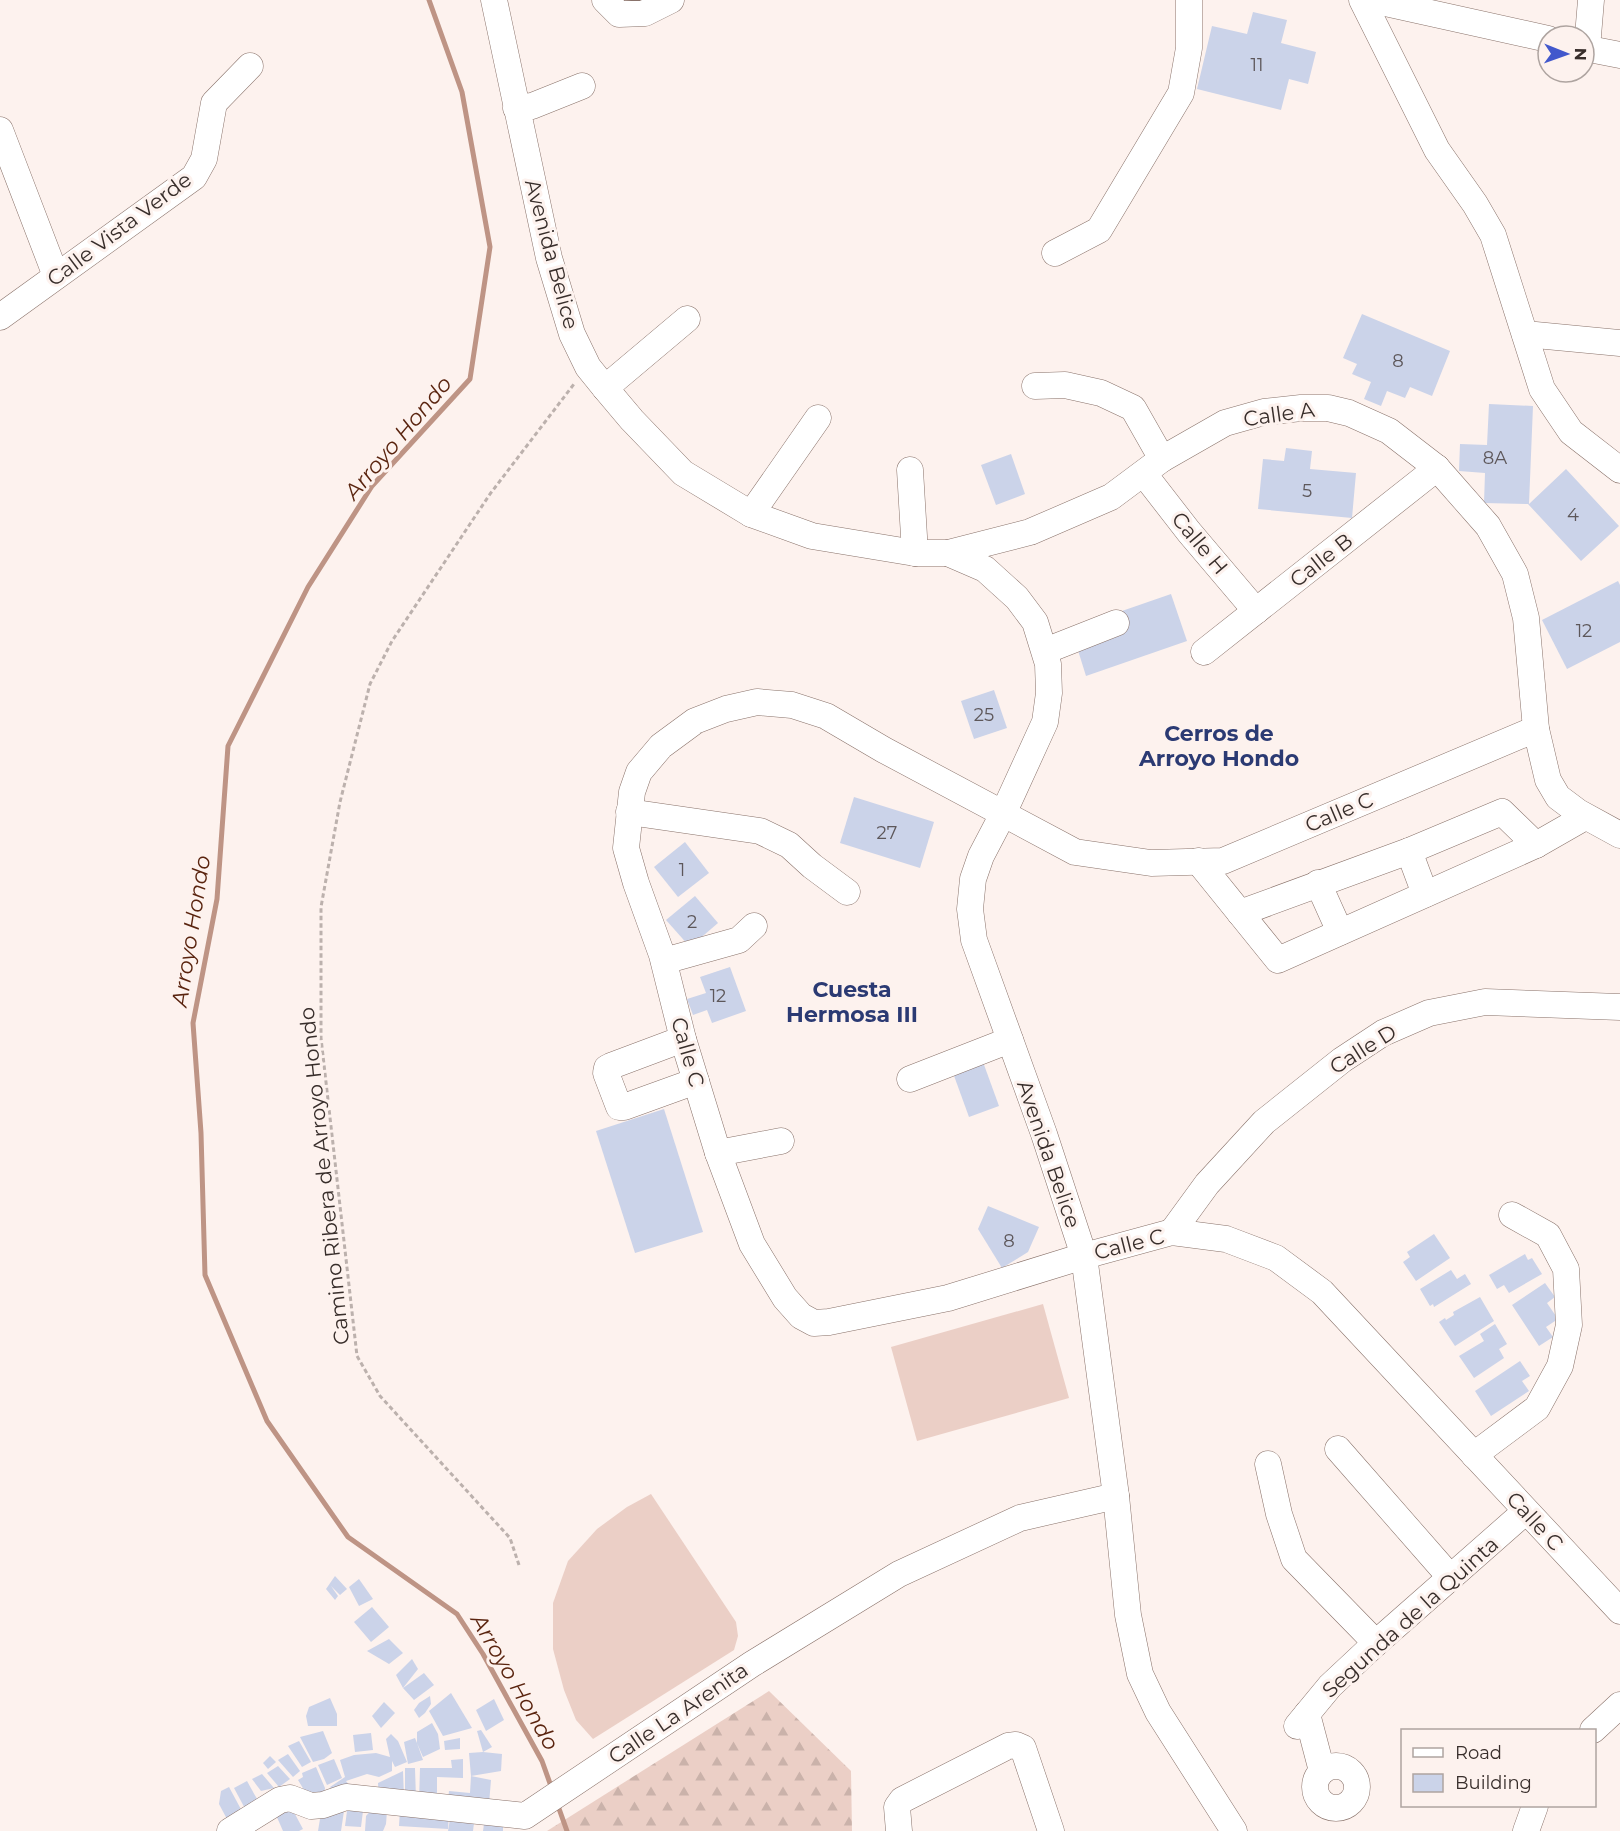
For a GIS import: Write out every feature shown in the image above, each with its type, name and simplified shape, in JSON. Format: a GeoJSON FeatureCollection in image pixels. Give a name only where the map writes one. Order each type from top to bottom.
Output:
{"type":"FeatureCollection","features":[{"type":"Feature","properties":{"kind":"street","name":"Avenida Belice"},"geometry":{"type":"LineString","coordinates":[[494,0],[549,258],[572,333],[588,367],[683,473],[751,514],[812,536]]}},
{"type":"Feature","properties":{"kind":"street"},"geometry":{"type":"LineString","coordinates":[[605,0],[620,14],[645,13],[671,0]]}},
{"type":"Feature","properties":{"kind":"street"},"geometry":{"type":"LineString","coordinates":[[1054,253],[1099,230],[1181,93],[1189,48],[1189,0]]}},
{"type":"Feature","properties":{"kind":"street"},"geometry":{"type":"LineString","coordinates":[[1362,0],[1437,150],[1475,204],[1492,235],[1542,388],[1571,432],[1620,470]]}},
{"type":"Feature","properties":{"kind":"street"},"geometry":{"type":"LineString","coordinates":[[1372,0],[1536,36]]}},
{"type":"Feature","properties":{"kind":"street"},"geometry":{"type":"LineString","coordinates":[[1588,24],[1591,0]]}},
{"type":"Feature","properties":{"kind":"street"},"geometry":{"type":"LineString","coordinates":[[1596,50],[1620,55]]}},
{"type":"Feature","properties":{"kind":"street","name":"Calle Vista Verde"},"geometry":{"type":"LineString","coordinates":[[0,317],[194,177],[204,159],[214,103],[250,66]]}},
{"type":"Feature","properties":{"kind":"street"},"geometry":{"type":"LineString","coordinates":[[516,108],[532,106],[582,86]]}},
{"type":"Feature","properties":{"kind":"street"},"geometry":{"type":"LineString","coordinates":[[1,135],[56,276]]}},
{"type":"Feature","properties":{"kind":"street"},"geometry":{"type":"LineString","coordinates":[[605,388],[687,319]]}},
{"type":"Feature","properties":{"kind":"street"},"geometry":{"type":"LineString","coordinates":[[1525,334],[1620,343]]}},
{"type":"Feature","properties":{"kind":"street","name":"Calle H"},"geometry":{"type":"LineString","coordinates":[[1035,386],[1065,385],[1101,393],[1133,408],[1153,466],[1189,532],[1256,611]]}},
{"type":"Feature","properties":{"kind":"street","name":"Calle A"},"geometry":{"type":"LineString","coordinates":[[812,536],[915,553],[948,553],[1030,532],[1111,497],[1153,466],[1225,423],[1264,412],[1328,408],[1349,413],[1389,431],[1437,468],[1488,526],[1515,574],[1526,618],[1536,729],[1548,780],[1558,798],[1585,817],[1620,836]]}},
{"type":"Feature","properties":{"kind":"street"},"geometry":{"type":"LineString","coordinates":[[751,514],[818,418]]}},
{"type":"Feature","properties":{"kind":"street","name":"Calle B"},"geometry":{"type":"LineString","coordinates":[[1204,652],[1437,468]]}},
{"type":"Feature","properties":{"kind":"street"},"geometry":{"type":"LineString","coordinates":[[910,470],[915,553]]}},
{"type":"Feature","properties":{"kind":"street","name":"Avenida Belice"},"geometry":{"type":"LineString","coordinates":[[948,553],[985,569],[1017,598],[1035,622],[1048,664],[1049,693],[1045,722],[981,856],[974,879],[970,909],[974,940],[1044,1134],[1084,1256],[1116,1496],[1128,1615],[1140,1674],[1158,1712],[1234,1831]]}},
{"type":"Feature","properties":{"kind":"street"},"geometry":{"type":"LineString","coordinates":[[1045,651],[1116,623]]}},
{"type":"Feature","properties":{"kind":"street","name":"Calle C"},"geometry":{"type":"LineString","coordinates":[[1536,729],[1223,861],[1151,863],[1076,852],[884,750],[826,716],[792,705],[757,702],[726,709],[695,721],[661,746],[639,772],[632,792],[626,848],[664,961],[683,1040],[718,1153],[752,1244],[785,1298],[801,1316],[814,1323],[829,1322],[948,1298],[1084,1256],[1172,1232],[1226,1239],[1276,1258],[1322,1292],[1620,1611]]}},
{"type":"Feature","properties":{"kind":"street"},"geometry":{"type":"LineString","coordinates":[[629,812],[760,831],[789,845],[812,866],[847,892]]}},
{"type":"Feature","properties":{"kind":"street"},"geometry":{"type":"LineString","coordinates":[[1240,913],[1409,851],[1502,812],[1536,845]]}},
{"type":"Feature","properties":{"kind":"street"},"geometry":{"type":"LineString","coordinates":[[1198,861],[1278,960],[1536,845],[1585,817]]}},
{"type":"Feature","properties":{"kind":"street"},"geometry":{"type":"LineString","coordinates":[[1409,851],[1425,894]]}},
{"type":"Feature","properties":{"kind":"street"},"geometry":{"type":"LineString","coordinates":[[1318,883],[1340,932]]}},
{"type":"Feature","properties":{"kind":"street"},"geometry":{"type":"LineString","coordinates":[[664,961],[740,940],[754,926]]}},
{"type":"Feature","properties":{"kind":"street","name":"Calle D"},"geometry":{"type":"LineString","coordinates":[[1172,1232],[1207,1184],[1264,1122],[1342,1060],[1383,1034],[1429,1013],[1485,1002],[1620,1007]]}},
{"type":"Feature","properties":{"kind":"street"},"geometry":{"type":"LineString","coordinates":[[683,1040],[611,1066],[607,1068],[606,1073],[619,1107],[696,1081]]}},
{"type":"Feature","properties":{"kind":"street"},"geometry":{"type":"LineString","coordinates":[[910,1079],[1010,1040]]}},
{"type":"Feature","properties":{"kind":"street"},"geometry":{"type":"LineString","coordinates":[[718,1153],[781,1141]]}},
{"type":"Feature","properties":{"kind":"street"},"geometry":{"type":"LineString","coordinates":[[1474,1455],[1537,1408],[1560,1366],[1569,1325],[1566,1269],[1548,1235],[1512,1215]]}},
{"type":"Feature","properties":{"kind":"street"},"geometry":{"type":"LineString","coordinates":[[1338,1449],[1451,1578]]}},
{"type":"Feature","properties":{"kind":"street"},"geometry":{"type":"LineString","coordinates":[[1268,1464],[1279,1514],[1294,1559],[1376,1643]]}},
{"type":"Feature","properties":{"kind":"street","name":"Calle La Arenita"},"geometry":{"type":"LineString","coordinates":[[230,1831],[280,1800],[290,1798],[311,1806],[323,1805],[346,1797],[525,1816],[752,1664],[899,1574],[1020,1518],[1116,1496]]}},
{"type":"Feature","properties":{"kind":"street","name":"Segunda de la Quinta"},"geometry":{"type":"LineString","coordinates":[[1322,1771],[1302,1720],[1330,1686],[1376,1643],[1526,1511]]}},
{"type":"Feature","properties":{"kind":"street"},"geometry":{"type":"LineString","coordinates":[[1595,1729],[1620,1705]]}},
{"type":"Feature","properties":{"kind":"street"},"geometry":{"type":"LineString","coordinates":[[898,1819],[902,1800],[1008,1746],[1016,1745],[1023,1748],[1051,1831]]}},
{"type":"Feature","properties":{"kind":"street"},"geometry":{"type":"LineString","coordinates":[[1526,1831],[1535,1807]]}},
{"type":"Feature","properties":{"kind":"path","name":"Camino Ribera de Arroyo Hondo"},"geometry":{"type":"LineString","coordinates":[[519,1565],[510,1538],[380,1396],[357,1356],[321,1038],[321,907],[340,802],[370,684],[392,641],[490,494],[588,367]]}},
{"type":"Feature","properties":{"kind":"green space"},"geometry":{"type":"Polygon","coordinates":[[[1043,1304],[1069,1398],[917,1441],[891,1347],[1043,1304]]]}},
{"type":"Feature","properties":{"kind":"green space"},"geometry":{"type":"Polygon","coordinates":[[[651,1494],[736,1622],[738,1636],[734,1650],[593,1739],[576,1720],[564,1690],[553,1649],[553,1603],[568,1561],[597,1529],[627,1507],[651,1494]]]}},
{"type":"Feature","properties":{"kind":"green space"},"geometry":{"type":"Polygon","coordinates":[[[769,1691],[851,1771],[852,1831],[547,1831],[769,1691]]]}},
{"type":"Feature","properties":{"kind":"building"},"geometry":{"type":"Polygon","coordinates":[[[1253,12],[1287,20],[1281,43],[1316,52],[1308,84],[1289,79],[1281,110],[1197,89],[1212,26],[1247,34],[1253,12]]]}},
{"type":"Feature","properties":{"kind":"building"},"geometry":{"type":"Polygon","coordinates":[[[1362,314],[1450,351],[1432,396],[1410,387],[1405,398],[1387,391],[1381,406],[1364,399],[1371,382],[1352,374],[1357,364],[1343,358],[1362,314]]]}},
{"type":"Feature","properties":{"kind":"building"},"geometry":{"type":"Polygon","coordinates":[[[1489,404],[1533,406],[1529,504],[1566,469],[1619,526],[1581,561],[1528,504],[1484,503],[1485,473],[1459,471],[1460,444],[1487,445],[1489,404]]]}},
{"type":"Feature","properties":{"kind":"building"},"geometry":{"type":"Polygon","coordinates":[[[1286,448],[1312,451],[1310,469],[1356,473],[1352,518],[1258,509],[1263,459],[1284,461],[1286,448]]]}},
{"type":"Feature","properties":{"kind":"building"},"geometry":{"type":"Polygon","coordinates":[[[1011,454],[1025,494],[996,505],[981,465],[1011,454]]]}},
{"type":"Feature","properties":{"kind":"building"},"geometry":{"type":"Polygon","coordinates":[[[1618,581],[1620,585],[1620,642],[1567,669],[1542,620],[1618,581]]]}},
{"type":"Feature","properties":{"kind":"building"},"geometry":{"type":"Polygon","coordinates":[[[1171,594],[1187,641],[1086,676],[1076,644],[1119,612],[1171,594]]]}},
{"type":"Feature","properties":{"kind":"building"},"geometry":{"type":"Polygon","coordinates":[[[994,690],[1007,728],[974,739],[961,701],[994,690]]]}},
{"type":"Feature","properties":{"kind":"building"},"geometry":{"type":"Polygon","coordinates":[[[854,797],[934,822],[920,868],[840,843],[854,797]]]}},
{"type":"Feature","properties":{"kind":"building"},"geometry":{"type":"Polygon","coordinates":[[[685,842],[709,873],[678,897],[654,867],[685,842]]]}},
{"type":"Feature","properties":{"kind":"building"},"geometry":{"type":"Polygon","coordinates":[[[695,896],[718,923],[690,947],[666,920],[695,896]]]}},
{"type":"Feature","properties":{"kind":"building"},"geometry":{"type":"Polygon","coordinates":[[[730,967],[746,1011],[712,1023],[707,1010],[693,1015],[687,999],[706,993],[700,977],[730,967]]]}},
{"type":"Feature","properties":{"kind":"building"},"geometry":{"type":"Polygon","coordinates":[[[983,1062],[999,1106],[969,1117],[953,1073],[983,1062]]]}},
{"type":"Feature","properties":{"kind":"building"},"geometry":{"type":"Polygon","coordinates":[[[664,1109],[703,1232],[635,1253],[596,1131],[664,1109]]]}},
{"type":"Feature","properties":{"kind":"building"},"geometry":{"type":"Polygon","coordinates":[[[988,1206],[1039,1227],[1028,1252],[1002,1268],[978,1229],[988,1206]]]}},
{"type":"Feature","properties":{"kind":"building"},"geometry":{"type":"Polygon","coordinates":[[[1434,1234],[1450,1258],[1416,1281],[1403,1262],[1410,1257],[1407,1252],[1434,1234]]]}},
{"type":"Feature","properties":{"kind":"building"},"geometry":{"type":"Polygon","coordinates":[[[1525,1254],[1528,1260],[1532,1258],[1542,1274],[1509,1293],[1504,1285],[1497,1289],[1489,1275],[1525,1254]]]}},
{"type":"Feature","properties":{"kind":"building"},"geometry":{"type":"Polygon","coordinates":[[[1451,1270],[1457,1279],[1465,1274],[1471,1284],[1434,1307],[1433,1304],[1430,1306],[1420,1289],[1451,1270]]]}},
{"type":"Feature","properties":{"kind":"building"},"geometry":{"type":"Polygon","coordinates":[[[1545,1283],[1555,1297],[1547,1303],[1558,1319],[1546,1327],[1553,1337],[1539,1346],[1512,1305],[1545,1283]]]}},
{"type":"Feature","properties":{"kind":"building"},"geometry":{"type":"Polygon","coordinates":[[[1480,1297],[1494,1321],[1455,1346],[1439,1322],[1445,1318],[1446,1320],[1454,1315],[1453,1312],[1480,1297]]]}},
{"type":"Feature","properties":{"kind":"building"},"geometry":{"type":"Polygon","coordinates":[[[1495,1324],[1507,1344],[1499,1349],[1504,1358],[1474,1378],[1459,1356],[1484,1341],[1480,1334],[1495,1324]]]}},
{"type":"Feature","properties":{"kind":"building"},"geometry":{"type":"Polygon","coordinates":[[[1520,1361],[1530,1376],[1522,1381],[1529,1391],[1491,1416],[1475,1391],[1520,1361]]]}},
{"type":"Feature","properties":{"kind":"building"},"geometry":{"type":"Polygon","coordinates":[[[335,1576],[347,1589],[340,1595],[331,1586],[338,1596],[335,1600],[326,1589],[335,1576]]]}},
{"type":"Feature","properties":{"kind":"building"},"geometry":{"type":"Polygon","coordinates":[[[359,1579],[373,1599],[359,1606],[349,1587],[359,1579]]]}},
{"type":"Feature","properties":{"kind":"building"},"geometry":{"type":"Polygon","coordinates":[[[372,1607],[389,1627],[371,1642],[354,1622],[372,1607]]]}},
{"type":"Feature","properties":{"kind":"building"},"geometry":{"type":"Polygon","coordinates":[[[389,1639],[403,1653],[389,1664],[367,1651],[389,1639]]]}},
{"type":"Feature","properties":{"kind":"building"},"geometry":{"type":"Polygon","coordinates":[[[412,1659],[418,1669],[403,1688],[396,1675],[412,1659]]]}},
{"type":"Feature","properties":{"kind":"building"},"geometry":{"type":"Polygon","coordinates":[[[424,1673],[434,1685],[414,1700],[403,1688],[424,1673]]]}},
{"type":"Feature","properties":{"kind":"building"},"geometry":{"type":"Polygon","coordinates":[[[451,1693],[472,1728],[443,1736],[429,1711],[451,1693]]]}},
{"type":"Feature","properties":{"kind":"building"},"geometry":{"type":"Polygon","coordinates":[[[430,1696],[431,1704],[419,1718],[414,1710],[419,1703],[430,1696]]]}},
{"type":"Feature","properties":{"kind":"building"},"geometry":{"type":"Polygon","coordinates":[[[330,1698],[337,1714],[337,1726],[308,1726],[306,1716],[309,1707],[330,1698]]]}},
{"type":"Feature","properties":{"kind":"building"},"geometry":{"type":"Polygon","coordinates":[[[494,1699],[504,1720],[486,1731],[476,1710],[494,1699]]]}},
{"type":"Feature","properties":{"kind":"building"},"geometry":{"type":"Polygon","coordinates":[[[384,1702],[395,1713],[381,1728],[372,1716],[384,1702]]]}},
{"type":"Feature","properties":{"kind":"building"},"geometry":{"type":"Polygon","coordinates":[[[432,1723],[438,1734],[440,1749],[423,1757],[417,1743],[417,1732],[432,1723]]]}},
{"type":"Feature","properties":{"kind":"building"},"geometry":{"type":"Polygon","coordinates":[[[481,1730],[492,1747],[483,1752],[477,1731],[481,1730]]]}},
{"type":"Feature","properties":{"kind":"building"},"geometry":{"type":"Polygon","coordinates":[[[323,1731],[332,1753],[324,1759],[313,1762],[300,1737],[323,1731]]]}},
{"type":"Feature","properties":{"kind":"building"},"geometry":{"type":"Polygon","coordinates":[[[371,1733],[373,1750],[355,1752],[353,1735],[371,1733]]]}},
{"type":"Feature","properties":{"kind":"building"},"geometry":{"type":"Polygon","coordinates":[[[391,1734],[398,1741],[407,1762],[395,1767],[392,1761],[392,1771],[379,1777],[367,1774],[346,1781],[349,1785],[335,1795],[330,1787],[345,1777],[340,1760],[354,1755],[376,1753],[390,1757],[386,1739],[391,1734]]]}},
{"type":"Feature","properties":{"kind":"building"},"geometry":{"type":"Polygon","coordinates":[[[415,1738],[423,1760],[408,1764],[404,1742],[415,1738]]]}},
{"type":"Feature","properties":{"kind":"building"},"geometry":{"type":"Polygon","coordinates":[[[460,1738],[460,1749],[445,1750],[444,1741],[460,1738]]]}},
{"type":"Feature","properties":{"kind":"building"},"geometry":{"type":"Polygon","coordinates":[[[299,1741],[311,1762],[302,1767],[288,1746],[299,1741]]]}},
{"type":"Feature","properties":{"kind":"building"},"geometry":{"type":"Polygon","coordinates":[[[469,1753],[502,1754],[501,1771],[471,1776],[469,1753]]]}},
{"type":"Feature","properties":{"kind":"building"},"geometry":{"type":"Polygon","coordinates":[[[288,1754],[300,1771],[293,1777],[278,1760],[288,1754]]]}},
{"type":"Feature","properties":{"kind":"building"},"geometry":{"type":"Polygon","coordinates":[[[270,1756],[276,1762],[268,1769],[263,1763],[270,1756]]]}},
{"type":"Feature","properties":{"kind":"building"},"geometry":{"type":"Polygon","coordinates":[[[334,1759],[342,1778],[327,1785],[318,1765],[334,1759]]]}},
{"type":"Feature","properties":{"kind":"building"},"geometry":{"type":"Polygon","coordinates":[[[463,1759],[463,1778],[437,1777],[437,1803],[419,1802],[420,1768],[452,1768],[451,1760],[463,1759]]]}},
{"type":"Feature","properties":{"kind":"building"},"geometry":{"type":"Polygon","coordinates":[[[278,1766],[290,1779],[279,1787],[267,1773],[278,1766]]]}},
{"type":"Feature","properties":{"kind":"building"},"geometry":{"type":"Polygon","coordinates":[[[316,1767],[325,1788],[324,1796],[312,1803],[298,1780],[303,1777],[302,1773],[316,1767]]]}},
{"type":"Feature","properties":{"kind":"building"},"geometry":{"type":"Polygon","coordinates":[[[405,1768],[415,1768],[416,1800],[405,1800],[405,1768]]]}},
{"type":"Feature","properties":{"kind":"building"},"geometry":{"type":"Polygon","coordinates":[[[403,1771],[404,1798],[379,1799],[378,1783],[403,1771]]]}},
{"type":"Feature","properties":{"kind":"building"},"geometry":{"type":"Polygon","coordinates":[[[262,1774],[274,1788],[261,1791],[252,1779],[262,1774]]]}},
{"type":"Feature","properties":{"kind":"building"},"geometry":{"type":"Polygon","coordinates":[[[471,1776],[491,1780],[489,1804],[448,1800],[449,1791],[470,1793],[471,1776]]]}},
{"type":"Feature","properties":{"kind":"building"},"geometry":{"type":"Polygon","coordinates":[[[247,1781],[262,1808],[249,1816],[234,1788],[247,1781]]]}},
{"type":"Feature","properties":{"kind":"building"},"geometry":{"type":"Polygon","coordinates":[[[229,1787],[243,1813],[228,1821],[219,1804],[221,1791],[229,1787]]]}},
{"type":"Feature","properties":{"kind":"building"},"geometry":{"type":"Polygon","coordinates":[[[289,1803],[303,1829],[299,1831],[283,1831],[272,1806],[289,1803]]]}},
{"type":"Feature","properties":{"kind":"building"},"geometry":{"type":"Polygon","coordinates":[[[322,1807],[344,1811],[341,1831],[318,1831],[322,1807]]]}},
{"type":"Feature","properties":{"kind":"building"},"geometry":{"type":"Polygon","coordinates":[[[371,1810],[387,1811],[383,1831],[365,1831],[366,1816],[371,1810]]]}},
{"type":"Feature","properties":{"kind":"building"},"geometry":{"type":"Polygon","coordinates":[[[400,1810],[449,1813],[448,1829],[399,1826],[400,1810]]]}},
{"type":"Feature","properties":{"kind":"building"},"geometry":{"type":"Polygon","coordinates":[[[347,1811],[363,1811],[361,1827],[345,1826],[347,1811]]]}},
{"type":"Feature","properties":{"kind":"building"},"geometry":{"type":"Polygon","coordinates":[[[450,1819],[474,1823],[473,1831],[448,1831],[450,1819]]]}},
{"type":"Feature","properties":{"kind":"building"},"geometry":{"type":"Polygon","coordinates":[[[484,1824],[503,1826],[503,1831],[483,1831],[484,1824]]]}},
{"type":"Feature","properties":{"kind":"waterway","name":"Arroyo Hondo"},"geometry":{"type":"LineString","coordinates":[[429,0],[462,92],[490,247],[470,379],[372,486],[308,587],[228,746],[217,899],[193,1023],[201,1133],[205,1275],[267,1421],[348,1537],[457,1614],[483,1654],[542,1761],[552,1789]]}},
{"type":"Feature","properties":{"kind":"waterway","name":"Arroyo Hondo"},"geometry":{"type":"LineString","coordinates":[[557,1803],[567,1831]]}},
{"type":"Feature","properties":{"kind":"district","name":"Cerros de Arroyo Hondo"},"geometry":{"type":"Point","coordinates":[1219,746]}},
{"type":"Feature","properties":{"kind":"district","name":"Cuesta Hermosa III"},"geometry":{"type":"Point","coordinates":[852,1002]}}]}
